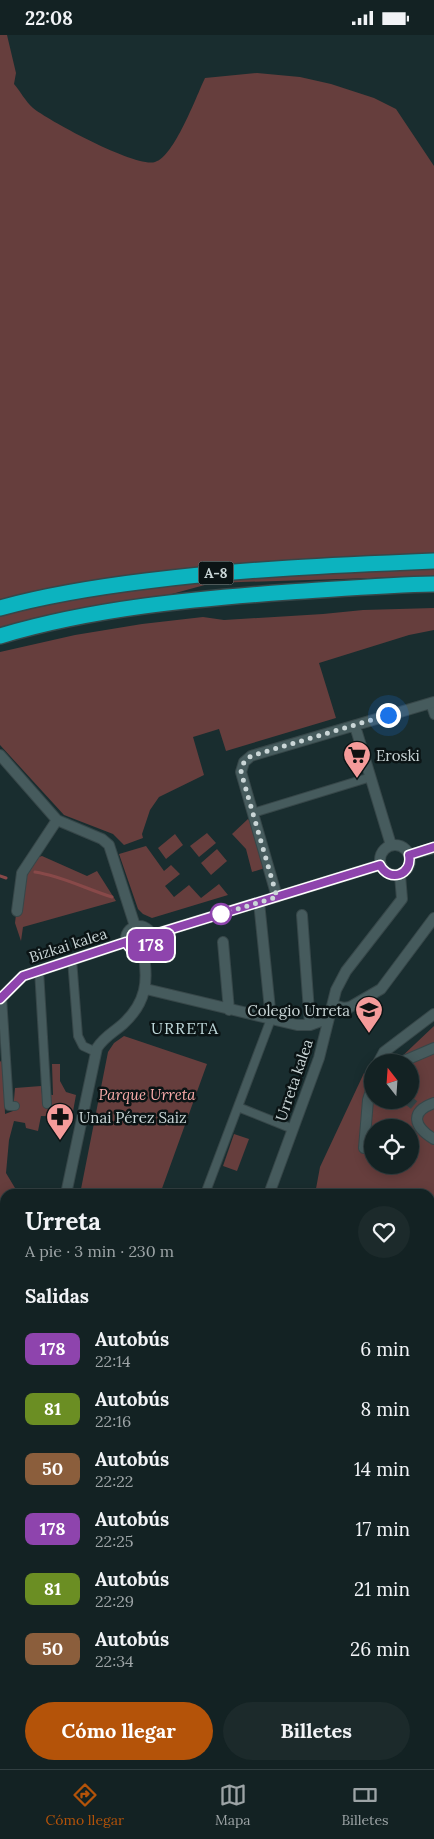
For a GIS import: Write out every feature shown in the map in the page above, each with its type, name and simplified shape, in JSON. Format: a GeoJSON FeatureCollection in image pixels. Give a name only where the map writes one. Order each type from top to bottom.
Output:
{"type":"FeatureCollection","features":[{"type":"Feature","properties":{"kind":"highway","name":"A-8"},"geometry":{"type":"LineString","coordinates":[[0,608],[99,587],[185,576],[248,570],[434,561]]}},
{"type":"Feature","properties":{"kind":"highway","name":"A-8"},"geometry":{"type":"LineString","coordinates":[[0,636],[22,629],[103,613],[176,603],[249,595],[432,584]]}},
{"type":"Feature","properties":{"kind":"street"},"geometry":{"type":"LineString","coordinates":[[277,897],[241,772],[244,762],[251,756],[432,702],[434,715]]}},
{"type":"Feature","properties":{"kind":"street"},"geometry":{"type":"LineString","coordinates":[[355,726],[391,845]]}},
{"type":"Feature","properties":{"kind":"street"},"geometry":{"type":"LineString","coordinates":[[0,755],[57,820],[102,839],[110,845],[135,926],[140,925],[148,928],[152,935],[150,947],[143,952],[146,989],[140,1003],[122,1025],[103,1040],[96,1052],[67,1189]]}},
{"type":"Feature","properties":{"kind":"street"},"geometry":{"type":"LineString","coordinates":[[253,813],[371,777]]}},
{"type":"Feature","properties":{"kind":"street"},"geometry":{"type":"LineString","coordinates":[[17,911],[22,873],[57,820]]}},
{"type":"Feature","properties":{"kind":"street"},"geometry":{"type":"LineString","coordinates":[[391,845],[400,845],[409,855],[410,865],[400,875],[395,876],[386,873],[380,865],[380,855],[386,847],[391,845]]}},
{"type":"Feature","properties":{"kind":"street"},"geometry":{"type":"LineString","coordinates":[[409,855],[434,847]]}},
{"type":"Feature","properties":{"kind":"street"},"geometry":{"type":"LineString","coordinates":[[152,935],[380,865]]}},
{"type":"Feature","properties":{"kind":"street","name":"Urreta kalea"},"geometry":{"type":"LineString","coordinates":[[271,1189],[319,1058],[336,989],[346,971],[402,899],[400,875]]}},
{"type":"Feature","properties":{"kind":"street"},"geometry":{"type":"LineString","coordinates":[[207,1189],[271,1019],[259,903]]}},
{"type":"Feature","properties":{"kind":"street"},"geometry":{"type":"LineString","coordinates":[[302,915],[310,1025]]}},
{"type":"Feature","properties":{"kind":"street"},"geometry":{"type":"LineString","coordinates":[[333,1005],[344,1008],[350,1007],[381,989],[434,918]]}},
{"type":"Feature","properties":{"kind":"street","name":"Bizkai kalea"},"geometry":{"type":"LineString","coordinates":[[135,926],[128,930],[126,942],[134,951],[143,952]]}},
{"type":"Feature","properties":{"kind":"street","name":"Bizkai kalea"},"geometry":{"type":"LineString","coordinates":[[1,995],[23,976],[126,942]]}},
{"type":"Feature","properties":{"kind":"street"},"geometry":{"type":"LineString","coordinates":[[223,942],[229,1010]]}},
{"type":"Feature","properties":{"kind":"street"},"geometry":{"type":"LineString","coordinates":[[72,959],[78,1036],[83,1046],[96,1052]]}},
{"type":"Feature","properties":{"kind":"street"},"geometry":{"type":"LineString","coordinates":[[39,970],[47,1104]]}},
{"type":"Feature","properties":{"kind":"street"},"geometry":{"type":"LineString","coordinates":[[146,989],[297,1025],[310,1025],[329,1018]]}},
{"type":"Feature","properties":{"kind":"street"},"geometry":{"type":"LineString","coordinates":[[1,995],[9,1106],[16,1106]]}},
{"type":"Feature","properties":{"kind":"street"},"geometry":{"type":"LineString","coordinates":[[383,1054],[434,1014]]}},
{"type":"Feature","properties":{"kind":"street"},"geometry":{"type":"LineString","coordinates":[[419,1054],[434,1048]]}},
{"type":"Feature","properties":{"kind":"street"},"geometry":{"type":"LineString","coordinates":[[434,1103],[417,1108],[419,1128],[434,1139]]}},
{"type":"Feature","properties":{"kind":"street"},"geometry":{"type":"LineString","coordinates":[[238,1107],[293,1129]]}},
{"type":"Feature","properties":{"kind":"green space"},"geometry":{"type":"Polygon","coordinates":[[[0,35],[7,35],[16,73],[14,84],[33,108],[56,123],[93,142],[130,158],[145,162],[155,162],[162,158],[170,149],[184,125],[205,78],[257,73],[300,77],[331,84],[374,98],[396,109],[434,166],[434,576],[212,583],[0,641],[0,35]]]}},
{"type":"Feature","properties":{"kind":"green space"},"geometry":{"type":"Polygon","coordinates":[[[434,608],[434,630],[409,635],[319,663],[336,718],[226,751],[219,729],[193,737],[204,775],[159,797],[150,810],[142,834],[143,838],[124,845],[113,834],[64,815],[0,745],[0,652],[75,635],[142,624],[203,617],[224,620],[363,610],[434,608]]]}},
{"type":"Feature","properties":{"kind":"green space"},"geometry":{"type":"Polygon","coordinates":[[[248,819],[253,826],[265,868],[252,872],[246,849],[232,834],[248,819]]]}},
{"type":"Feature","properties":{"kind":"green space"},"geometry":{"type":"Polygon","coordinates":[[[207,833],[216,843],[199,857],[190,846],[207,833]]]}},
{"type":"Feature","properties":{"kind":"green space"},"geometry":{"type":"Polygon","coordinates":[[[175,834],[183,845],[166,859],[158,848],[175,834]]]}},
{"type":"Feature","properties":{"kind":"green space"},"geometry":{"type":"Polygon","coordinates":[[[146,846],[164,871],[171,865],[180,874],[165,886],[174,897],[189,885],[201,898],[219,884],[228,895],[152,918],[143,914],[138,909],[119,854],[146,846]]]}},
{"type":"Feature","properties":{"kind":"green space"},"geometry":{"type":"Polygon","coordinates":[[[217,849],[227,861],[211,875],[201,863],[217,849]]]}},
{"type":"Feature","properties":{"kind":"green space"},"geometry":{"type":"Polygon","coordinates":[[[42,856],[87,876],[97,871],[116,901],[23,927],[21,941],[15,923],[20,879],[29,860],[42,856]]]}},
{"type":"Feature","properties":{"kind":"green space"},"geometry":{"type":"Polygon","coordinates":[[[434,1026],[434,1189],[316,1189],[320,1167],[364,1073],[364,1109],[419,1109],[419,1054],[404,1054],[434,1026]]]}},
{"type":"Feature","properties":{"kind":"green space","name":"Parque Urreta"},"geometry":{"type":"Polygon","coordinates":[[[124,1036],[207,1064],[162,1189],[81,1189],[108,1052],[114,1043],[124,1036]]]}},
{"type":"Feature","properties":{"kind":"green space"},"geometry":{"type":"Polygon","coordinates":[[[3,1058],[5,1114],[13,1111],[15,1088],[41,1086],[42,1094],[53,1095],[52,1064],[60,1064],[60,1081],[66,1092],[76,1095],[72,1117],[41,1116],[38,1131],[26,1128],[25,1123],[14,1121],[9,1140],[6,1173],[16,1189],[0,1189],[0,1062],[3,1058]]]}},
{"type":"Feature","properties":{"kind":"green space"},"geometry":{"type":"Polygon","coordinates":[[[234,1134],[249,1139],[237,1171],[223,1166],[234,1134]]]}},
{"type":"Feature","properties":{"kind":"waterway"},"geometry":{"type":"LineString","coordinates":[[35,872],[112,897]]}},
{"type":"Feature","properties":{"kind":"waterway"},"geometry":{"type":"LineString","coordinates":[[0,876],[6,878]]}},
{"type":"Feature","properties":{"kind":"bus line","name":"178"},"geometry":{"type":"LineString","coordinates":[[0,999],[23,976],[126,942],[134,951],[143,952],[152,944],[152,935],[380,865],[386,873],[395,876],[400,875],[410,865],[409,855],[434,847]]}},
{"type":"Feature","properties":{"kind":"place","name":"Eroski"},"geometry":{"type":"Point","coordinates":[357,779]}},
{"type":"Feature","properties":{"kind":"place","name":"Colegio Urreta"},"geometry":{"type":"Point","coordinates":[369,1034]}},
{"type":"Feature","properties":{"kind":"place","name":"Unai Pérez Saiz"},"geometry":{"type":"Point","coordinates":[60,1141]}},
{"type":"Feature","properties":{"kind":"district","name":"URRETA"},"geometry":{"type":"Point","coordinates":[185,1028]}},
{"type":"Feature","properties":{"kind":"route"},"geometry":{"type":"LineString","coordinates":[[221,914],[277,897],[241,772],[244,762],[251,756],[388,715]]}}]}
